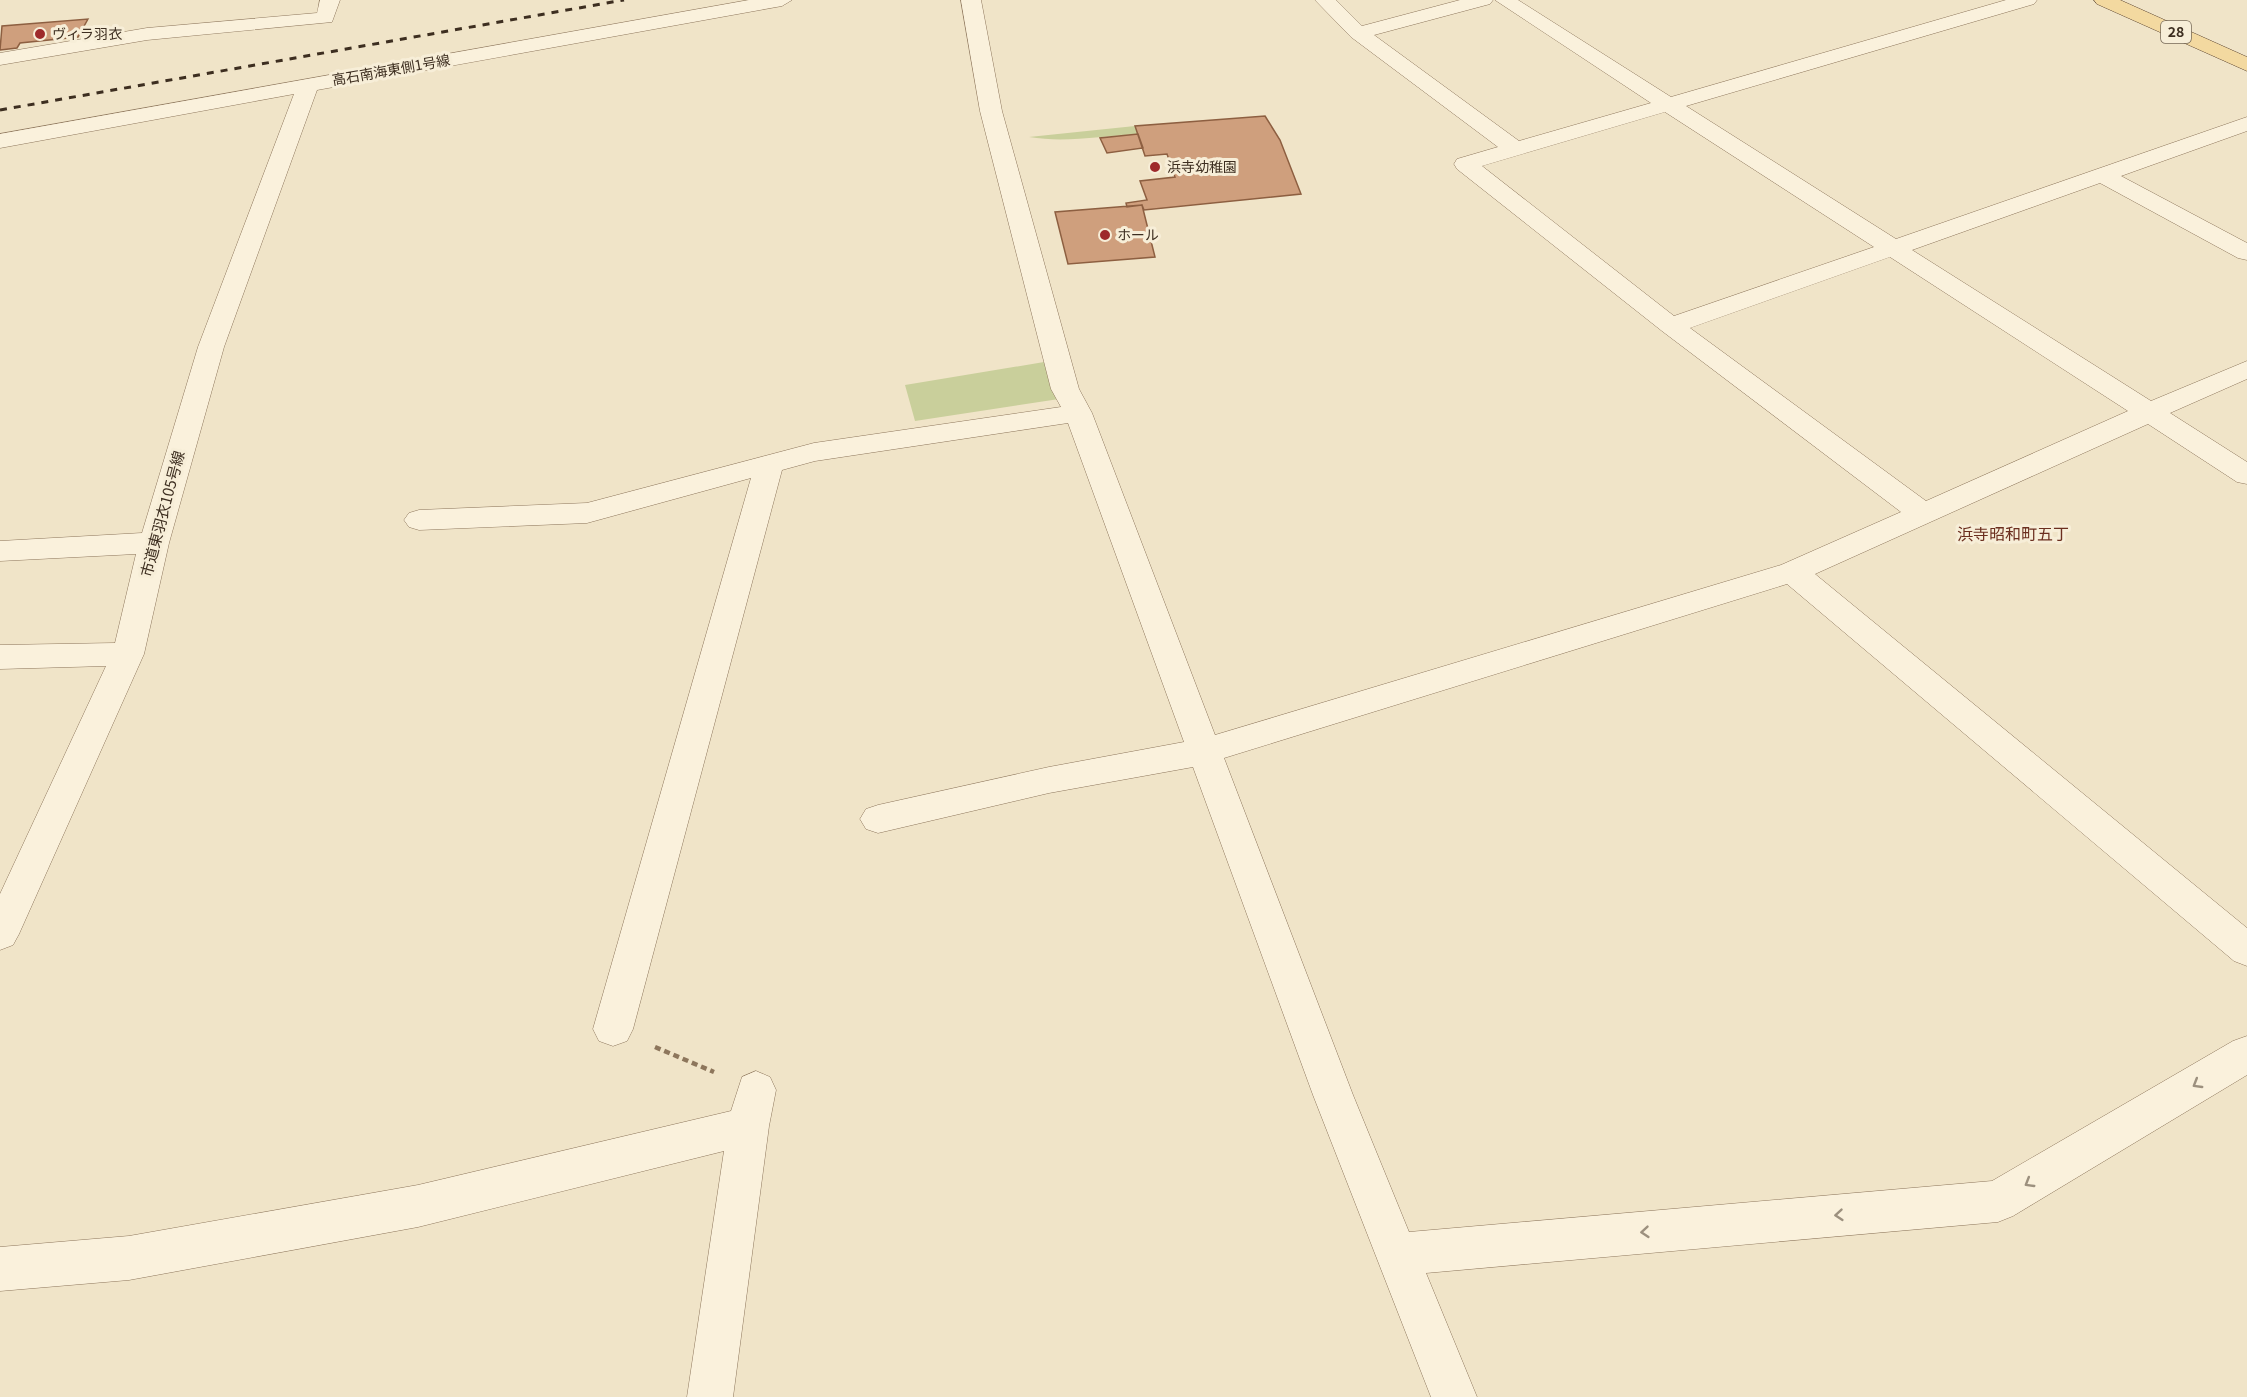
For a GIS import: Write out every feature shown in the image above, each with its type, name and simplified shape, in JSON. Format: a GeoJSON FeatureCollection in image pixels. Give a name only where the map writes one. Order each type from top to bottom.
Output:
{"type":"FeatureCollection","features":[{"type":"Feature","properties":{"kind":"main road","name":"28"},"geometry":{"type":"LineString","coordinates":[[2104,0],[2247,65]]}},
{"type":"Feature","properties":{"kind":"street"},"geometry":{"type":"LineString","coordinates":[[0,59],[147,34],[326,18],[330,0]]}},
{"type":"Feature","properties":{"kind":"street","name":"高石南海東側1号線"},"geometry":{"type":"LineString","coordinates":[[0,141],[782,0]]}},
{"type":"Feature","properties":{"kind":"street"},"geometry":{"type":"LineString","coordinates":[[971,0],[994,122],[1065,389],[1078,413],[1333,1095],[1399,1254],[1454,1397]]}},
{"type":"Feature","properties":{"kind":"street"},"geometry":{"type":"LineString","coordinates":[[1325,0],[1358,33],[1515,149]]}},
{"type":"Feature","properties":{"kind":"street"},"geometry":{"type":"LineString","coordinates":[[1358,33],[1483,0]]}},
{"type":"Feature","properties":{"kind":"street"},"geometry":{"type":"LineString","coordinates":[[1505,0],[2247,475]]}},
{"type":"Feature","properties":{"kind":"street"},"geometry":{"type":"LineString","coordinates":[[1923,513],[1671,326],[1465,164],[2027,0]]}},
{"type":"Feature","properties":{"kind":"street","name":"市道東羽衣105号線"},"geometry":{"type":"LineString","coordinates":[[0,934],[128,654],[154,543],[211,347],[308,85]]}},
{"type":"Feature","properties":{"kind":"street"},"geometry":{"type":"LineString","coordinates":[[1671,326],[2247,124]]}},
{"type":"Feature","properties":{"kind":"street"},"geometry":{"type":"LineString","coordinates":[[2102,175],[2247,253]]}},
{"type":"Feature","properties":{"kind":"street"},"geometry":{"type":"LineString","coordinates":[[878,819],[1049,780],[1203,752],[1792,572],[2247,369]]}},
{"type":"Feature","properties":{"kind":"street"},"geometry":{"type":"LineString","coordinates":[[419,520],[587,513],[814,452],[1078,413]]}},
{"type":"Feature","properties":{"kind":"street"},"geometry":{"type":"LineString","coordinates":[[613,1029],[769,464]]}},
{"type":"Feature","properties":{"kind":"street"},"geometry":{"type":"LineString","coordinates":[[0,551],[154,543]]}},
{"type":"Feature","properties":{"kind":"street"},"geometry":{"type":"LineString","coordinates":[[1792,572],[2247,951]]}},
{"type":"Feature","properties":{"kind":"street"},"geometry":{"type":"LineString","coordinates":[[0,657],[128,654]]}},
{"type":"Feature","properties":{"kind":"street"},"geometry":{"type":"LineString","coordinates":[[1399,1254],[1998,1201],[2247,1054]]}},
{"type":"Feature","properties":{"kind":"street"},"geometry":{"type":"LineString","coordinates":[[0,1269],[129,1258],[418,1206],[752,1108],[710,1397]]}},
{"type":"Feature","properties":{"kind":"path"},"geometry":{"type":"LineString","coordinates":[[613,1029],[752,1108]]}},
{"type":"Feature","properties":{"kind":"green space"},"geometry":{"type":"Polygon","coordinates":[[[1135,126],[1138,134],[1070,139],[1029,137],[1135,126]]]}},
{"type":"Feature","properties":{"kind":"green space"},"geometry":{"type":"Polygon","coordinates":[[[1044,362],[1059,399],[915,421],[905,385],[1044,362]]]}},
{"type":"Feature","properties":{"kind":"building","name":"ヴィラ羽衣"},"geometry":{"type":"Polygon","coordinates":[[[88,19],[78,37],[20,43],[17,48],[0,50],[2,26],[88,19]]]}},
{"type":"Feature","properties":{"kind":"building"},"geometry":{"type":"Polygon","coordinates":[[[1265,116],[1280,140],[1301,194],[1144,210],[1142,205],[1127,207],[1126,203],[1147,200],[1140,181],[1175,177],[1167,154],[1145,156],[1135,126],[1265,116]]]}},
{"type":"Feature","properties":{"kind":"building"},"geometry":{"type":"Polygon","coordinates":[[[1138,134],[1143,148],[1107,153],[1100,138],[1138,134]]]}},
{"type":"Feature","properties":{"kind":"building","name":"ホール"},"geometry":{"type":"Polygon","coordinates":[[[1142,205],[1155,257],[1068,264],[1055,212],[1142,205]]]}},
{"type":"Feature","properties":{"kind":"railway"},"geometry":{"type":"LineString","coordinates":[[0,110],[624,0]]}},
{"type":"Feature","properties":{"kind":"place","name":"ヴィラ羽衣"},"geometry":{"type":"Point","coordinates":[40,34]}},
{"type":"Feature","properties":{"kind":"place","name":"浜寺幼稚園"},"geometry":{"type":"Point","coordinates":[1155,167]}},
{"type":"Feature","properties":{"kind":"place","name":"ホール"},"geometry":{"type":"Point","coordinates":[1105,235]}},
{"type":"Feature","properties":{"kind":"district","name":"浜寺昭和町五丁"},"geometry":{"type":"Point","coordinates":[2013,534]}}]}
